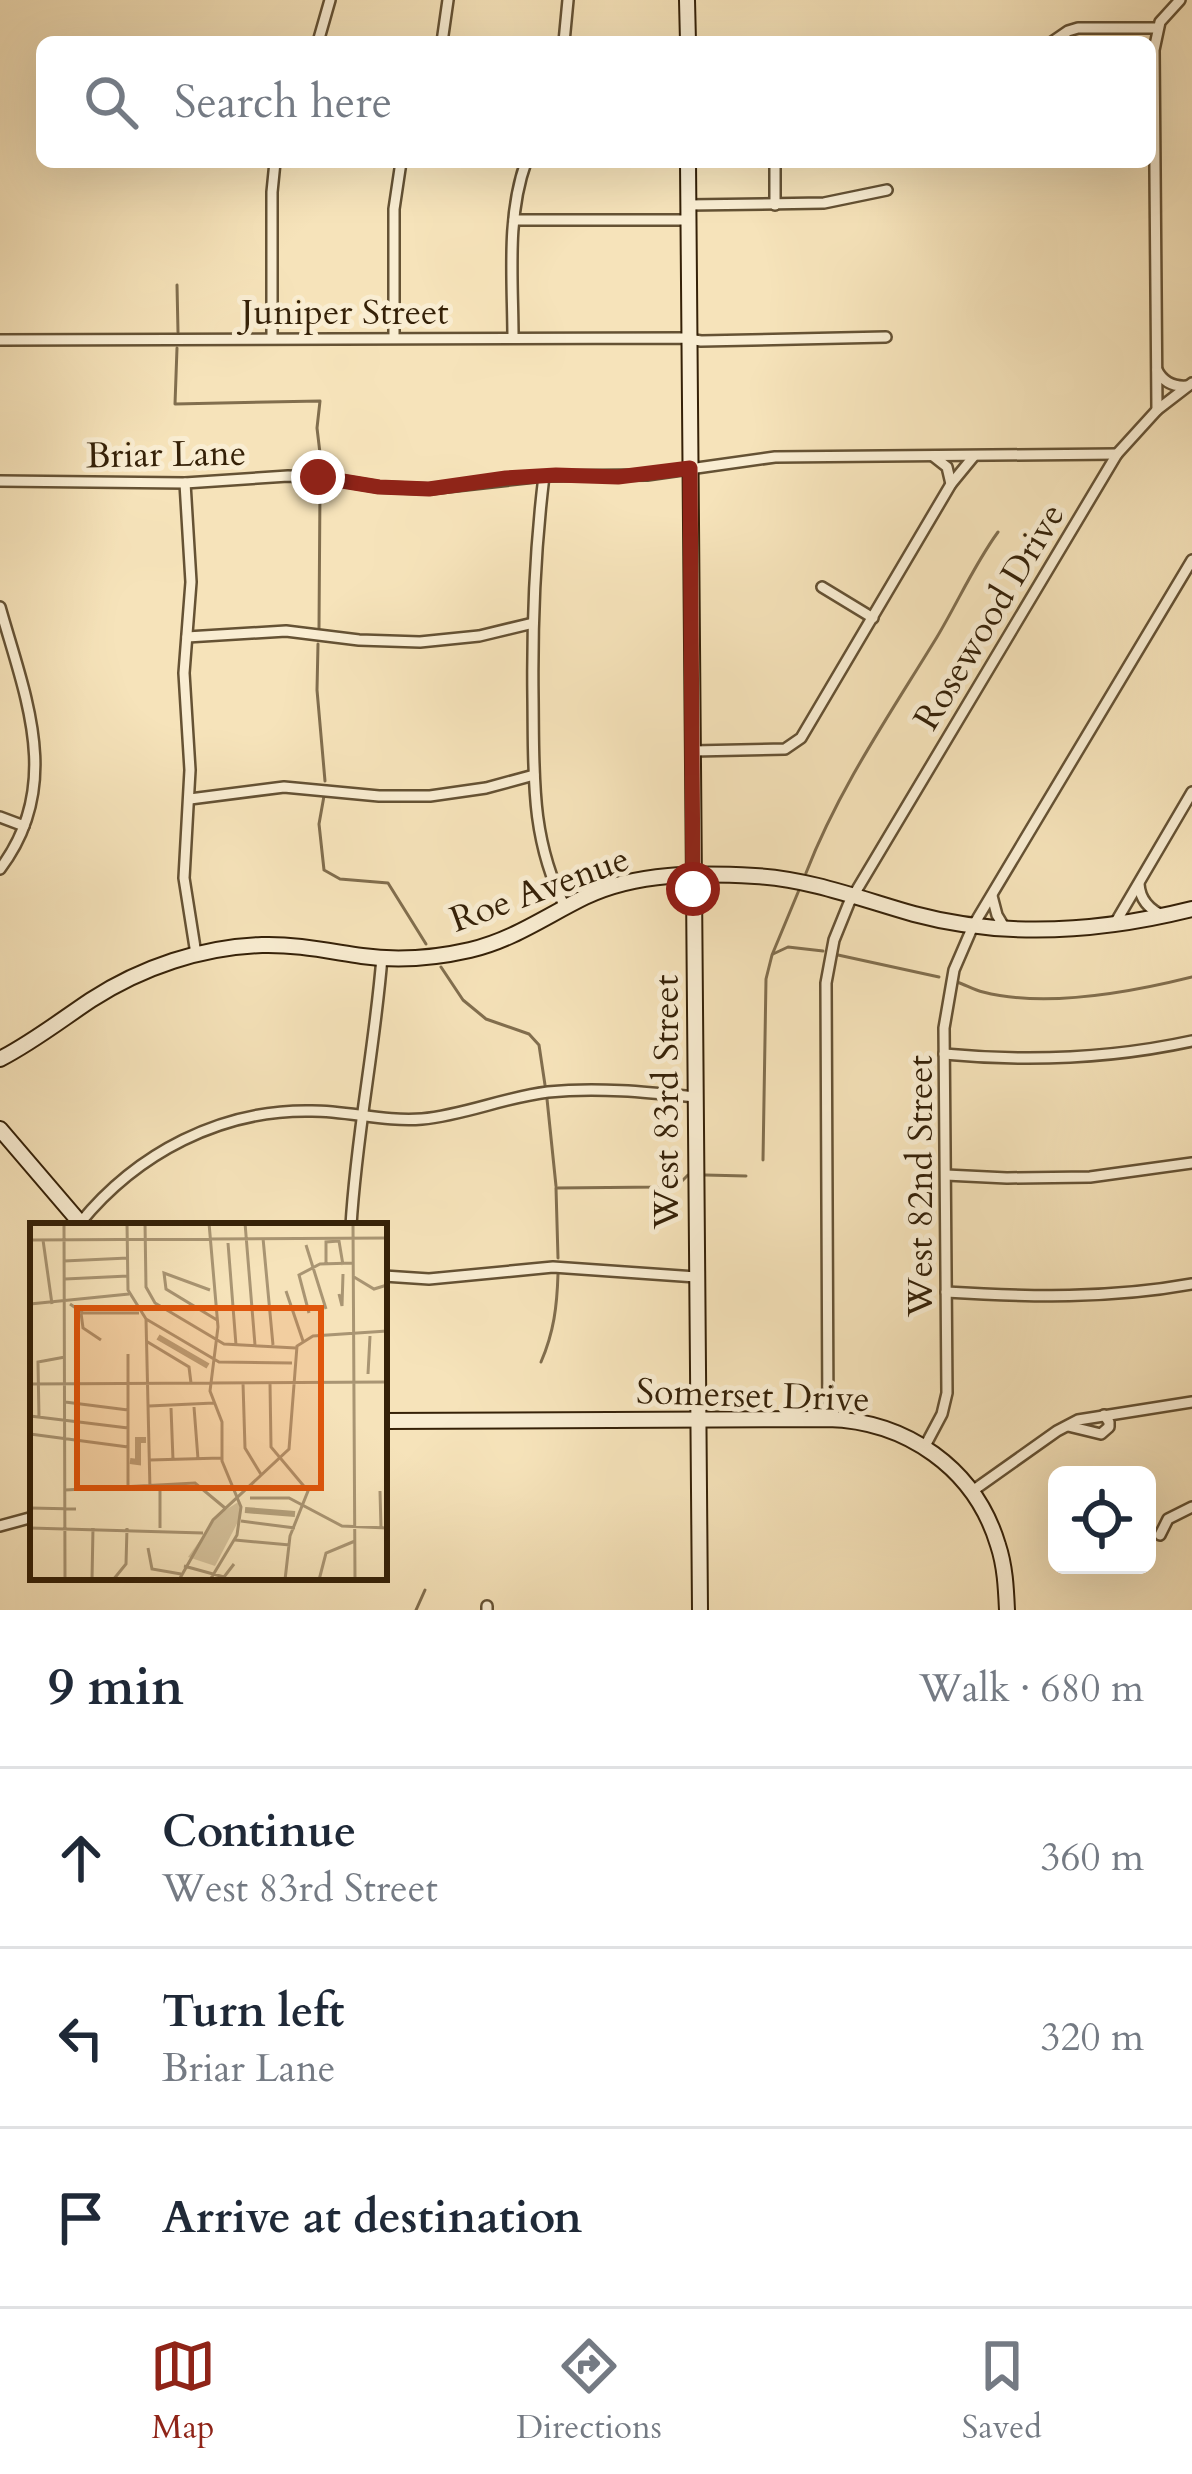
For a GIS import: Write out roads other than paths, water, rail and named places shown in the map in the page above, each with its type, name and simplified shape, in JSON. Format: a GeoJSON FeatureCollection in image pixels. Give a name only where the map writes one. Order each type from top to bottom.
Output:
{"type":"FeatureCollection","features":[{"type":"Feature","properties":{"kind":"street"},"geometry":{"type":"LineString","coordinates":[[320,36],[330,0]]}},
{"type":"Feature","properties":{"kind":"street"},"geometry":{"type":"LineString","coordinates":[[443,36],[448,0]]}},
{"type":"Feature","properties":{"kind":"street"},"geometry":{"type":"LineString","coordinates":[[565,36],[568,0]]}},
{"type":"Feature","properties":{"kind":"street"},"geometry":{"type":"LineString","coordinates":[[687,0],[688,36]]}},
{"type":"Feature","properties":{"kind":"street"},"geometry":{"type":"LineString","coordinates":[[1156,39],[1165,15],[1180,0]]}},
{"type":"Feature","properties":{"kind":"street"},"geometry":{"type":"LineString","coordinates":[[1060,36],[1078,28],[1158,28]]}},
{"type":"Feature","properties":{"kind":"street"},"geometry":{"type":"LineString","coordinates":[[272,338],[274,168]]}},
{"type":"Feature","properties":{"kind":"street"},"geometry":{"type":"LineString","coordinates":[[394,338],[394,209],[399,168]]}},
{"type":"Feature","properties":{"kind":"street"},"geometry":{"type":"LineString","coordinates":[[513,338],[514,220],[524,168]]}},
{"type":"Feature","properties":{"kind":"street","name":"West 83rd Street"},"geometry":{"type":"LineString","coordinates":[[688,168],[700,1610]]}},
{"type":"Feature","properties":{"kind":"street"},"geometry":{"type":"LineString","coordinates":[[775,168],[775,205]]}},
{"type":"Feature","properties":{"kind":"street"},"geometry":{"type":"LineString","coordinates":[[1155,168],[1156,410]]}},
{"type":"Feature","properties":{"kind":"street"},"geometry":{"type":"LineString","coordinates":[[514,220],[838,201],[887,190]]}},
{"type":"Feature","properties":{"kind":"street","name":"Juniper Street"},"geometry":{"type":"LineString","coordinates":[[0,340],[785,341],[886,337]]}},
{"type":"Feature","properties":{"kind":"street"},"geometry":{"type":"LineString","coordinates":[[1156,368],[1166,382],[1189,385]]}},
{"type":"Feature","properties":{"kind":"street","name":"Rosewood Drive"},"geometry":{"type":"LineString","coordinates":[[828,1418],[826,983],[834,940],[854,895],[1117,454],[1156,410],[1189,385]]}},
{"type":"Feature","properties":{"kind":"street","name":"Briar Lane"},"geometry":{"type":"LineString","coordinates":[[0,481],[185,483],[301,477],[429,489],[544,476],[618,477],[775,457],[1117,454]]}},
{"type":"Feature","properties":{"kind":"street"},"geometry":{"type":"LineString","coordinates":[[1085,455],[1095,467],[1098,484]]}},
{"type":"Feature","properties":{"kind":"street"},"geometry":{"type":"LineString","coordinates":[[933,456],[947,467],[951,484]]}},
{"type":"Feature","properties":{"kind":"street"},"geometry":{"type":"LineString","coordinates":[[693,751],[767,751],[793,745],[808,728],[951,484],[974,456]]}},
{"type":"Feature","properties":{"kind":"street"},"geometry":{"type":"LineString","coordinates":[[544,476],[532,623],[536,819],[565,907]]}},
{"type":"Feature","properties":{"kind":"street"},"geometry":{"type":"LineString","coordinates":[[185,483],[191,567],[184,673],[190,745],[184,878],[196,954]]}},
{"type":"Feature","properties":{"kind":"street"},"geometry":{"type":"LineString","coordinates":[[973,926],[1192,560]]}},
{"type":"Feature","properties":{"kind":"street"},"geometry":{"type":"LineString","coordinates":[[822,587],[873,618]]}},
{"type":"Feature","properties":{"kind":"street"},"geometry":{"type":"LineString","coordinates":[[0,607],[35,740],[33,794],[24,826],[0,869]]}},
{"type":"Feature","properties":{"kind":"street"},"geometry":{"type":"LineString","coordinates":[[187,637],[286,631],[420,642],[467,638],[532,623]]}},
{"type":"Feature","properties":{"kind":"street"},"geometry":{"type":"LineString","coordinates":[[190,800],[284,787],[430,796],[534,775]]}},
{"type":"Feature","properties":{"kind":"street"},"geometry":{"type":"LineString","coordinates":[[1114,926],[1192,792]]}},
{"type":"Feature","properties":{"kind":"street"},"geometry":{"type":"LineString","coordinates":[[0,817],[24,826]]}},
{"type":"Feature","properties":{"kind":"street","name":"Roe Avenue"},"geometry":{"type":"LineString","coordinates":[[0,1059],[110,988],[196,954],[276,945],[382,957],[434,956],[495,943],[622,883],[653,878],[788,879],[916,914],[1006,930],[1114,926],[1192,909]]}},
{"type":"Feature","properties":{"kind":"street"},"geometry":{"type":"LineString","coordinates":[[1140,879],[1142,897],[1164,916]]}},
{"type":"Feature","properties":{"kind":"street"},"geometry":{"type":"LineString","coordinates":[[992,895],[1006,930]]}},
{"type":"Feature","properties":{"kind":"street","name":"West 82nd Street"},"geometry":{"type":"LineString","coordinates":[[925,1446],[946,1400],[944,1054],[949,988],[973,926]]}},
{"type":"Feature","properties":{"kind":"street"},"geometry":{"type":"LineString","coordinates":[[351,1223],[382,957]]}},
{"type":"Feature","properties":{"kind":"street"},"geometry":{"type":"LineString","coordinates":[[944,1054],[1097,1058],[1192,1041]]}},
{"type":"Feature","properties":{"kind":"street"},"geometry":{"type":"LineString","coordinates":[[83,1223],[101,1199],[171,1145],[215,1126],[268,1113],[403,1120],[568,1090],[694,1097]]}},
{"type":"Feature","properties":{"kind":"street"},"geometry":{"type":"LineString","coordinates":[[0,1129],[81,1223]]}},
{"type":"Feature","properties":{"kind":"street"},"geometry":{"type":"LineString","coordinates":[[946,1175],[1050,1179],[1192,1163]]}},
{"type":"Feature","properties":{"kind":"street"},"geometry":{"type":"LineString","coordinates":[[387,1276],[429,1279],[563,1267],[696,1277]]}},
{"type":"Feature","properties":{"kind":"street"},"geometry":{"type":"LineString","coordinates":[[946,1292],[1102,1296],[1192,1284]]}},
{"type":"Feature","properties":{"kind":"street"},"geometry":{"type":"LineString","coordinates":[[971,1492],[1068,1426],[1104,1415],[1192,1402]]}},
{"type":"Feature","properties":{"kind":"street"},"geometry":{"type":"LineString","coordinates":[[1068,1426],[1101,1434],[1109,1427],[1104,1415]]}},
{"type":"Feature","properties":{"kind":"street","name":"Somerset Drive"},"geometry":{"type":"LineString","coordinates":[[387,1421],[828,1418],[874,1424],[925,1446],[971,1492],[998,1544],[1007,1610]]}},
{"type":"Feature","properties":{"kind":"street"},"geometry":{"type":"LineString","coordinates":[[1160,1534],[1168,1519],[1192,1507]]}},
{"type":"Feature","properties":{"kind":"street"},"geometry":{"type":"LineString","coordinates":[[0,1526],[30,1518]]}},
{"type":"Feature","properties":{"kind":"waterway"},"geometry":{"type":"LineString","coordinates":[[177,285],[178,332]]}},
{"type":"Feature","properties":{"kind":"waterway"},"geometry":{"type":"LineString","coordinates":[[177,348],[175,404],[320,401],[317,428],[322,470]]}},
{"type":"Feature","properties":{"kind":"waterway"},"geometry":{"type":"LineString","coordinates":[[319,628],[320,486]]}},
{"type":"Feature","properties":{"kind":"waterway"},"geometry":{"type":"LineString","coordinates":[[806,873],[850,781],[998,532]]}},
{"type":"Feature","properties":{"kind":"waterway"},"geometry":{"type":"LineString","coordinates":[[318,644],[325,781]]}},
{"type":"Feature","properties":{"kind":"waterway"},"geometry":{"type":"LineString","coordinates":[[324,796],[319,824],[324,870],[340,879],[388,883],[426,944]]}},
{"type":"Feature","properties":{"kind":"waterway"},"geometry":{"type":"LineString","coordinates":[[763,1160],[766,979],[799,890]]}},
{"type":"Feature","properties":{"kind":"waterway"},"geometry":{"type":"LineString","coordinates":[[773,954],[788,947],[823,951]]}},
{"type":"Feature","properties":{"kind":"waterway"},"geometry":{"type":"LineString","coordinates":[[838,955],[939,977]]}},
{"type":"Feature","properties":{"kind":"waterway"},"geometry":{"type":"LineString","coordinates":[[441,967],[463,1000],[486,1019],[529,1034],[539,1045],[545,1085]]}},
{"type":"Feature","properties":{"kind":"waterway"},"geometry":{"type":"LineString","coordinates":[[957,982],[980,991],[1033,999],[1116,993],[1192,977]]}},
{"type":"Feature","properties":{"kind":"waterway"},"geometry":{"type":"LineString","coordinates":[[547,1099],[556,1186]]}},
{"type":"Feature","properties":{"kind":"waterway"},"geometry":{"type":"LineString","coordinates":[[558,1258],[556,1188],[660,1187],[680,1183],[688,1175]]}},
{"type":"Feature","properties":{"kind":"waterway"},"geometry":{"type":"LineString","coordinates":[[705,1175],[746,1176]]}},
{"type":"Feature","properties":{"kind":"waterway"},"geometry":{"type":"LineString","coordinates":[[541,1362],[554,1319],[558,1274]]}},
{"type":"Feature","properties":{"kind":"waterway"},"geometry":{"type":"LineString","coordinates":[[416,1610],[425,1590]]}}]}
